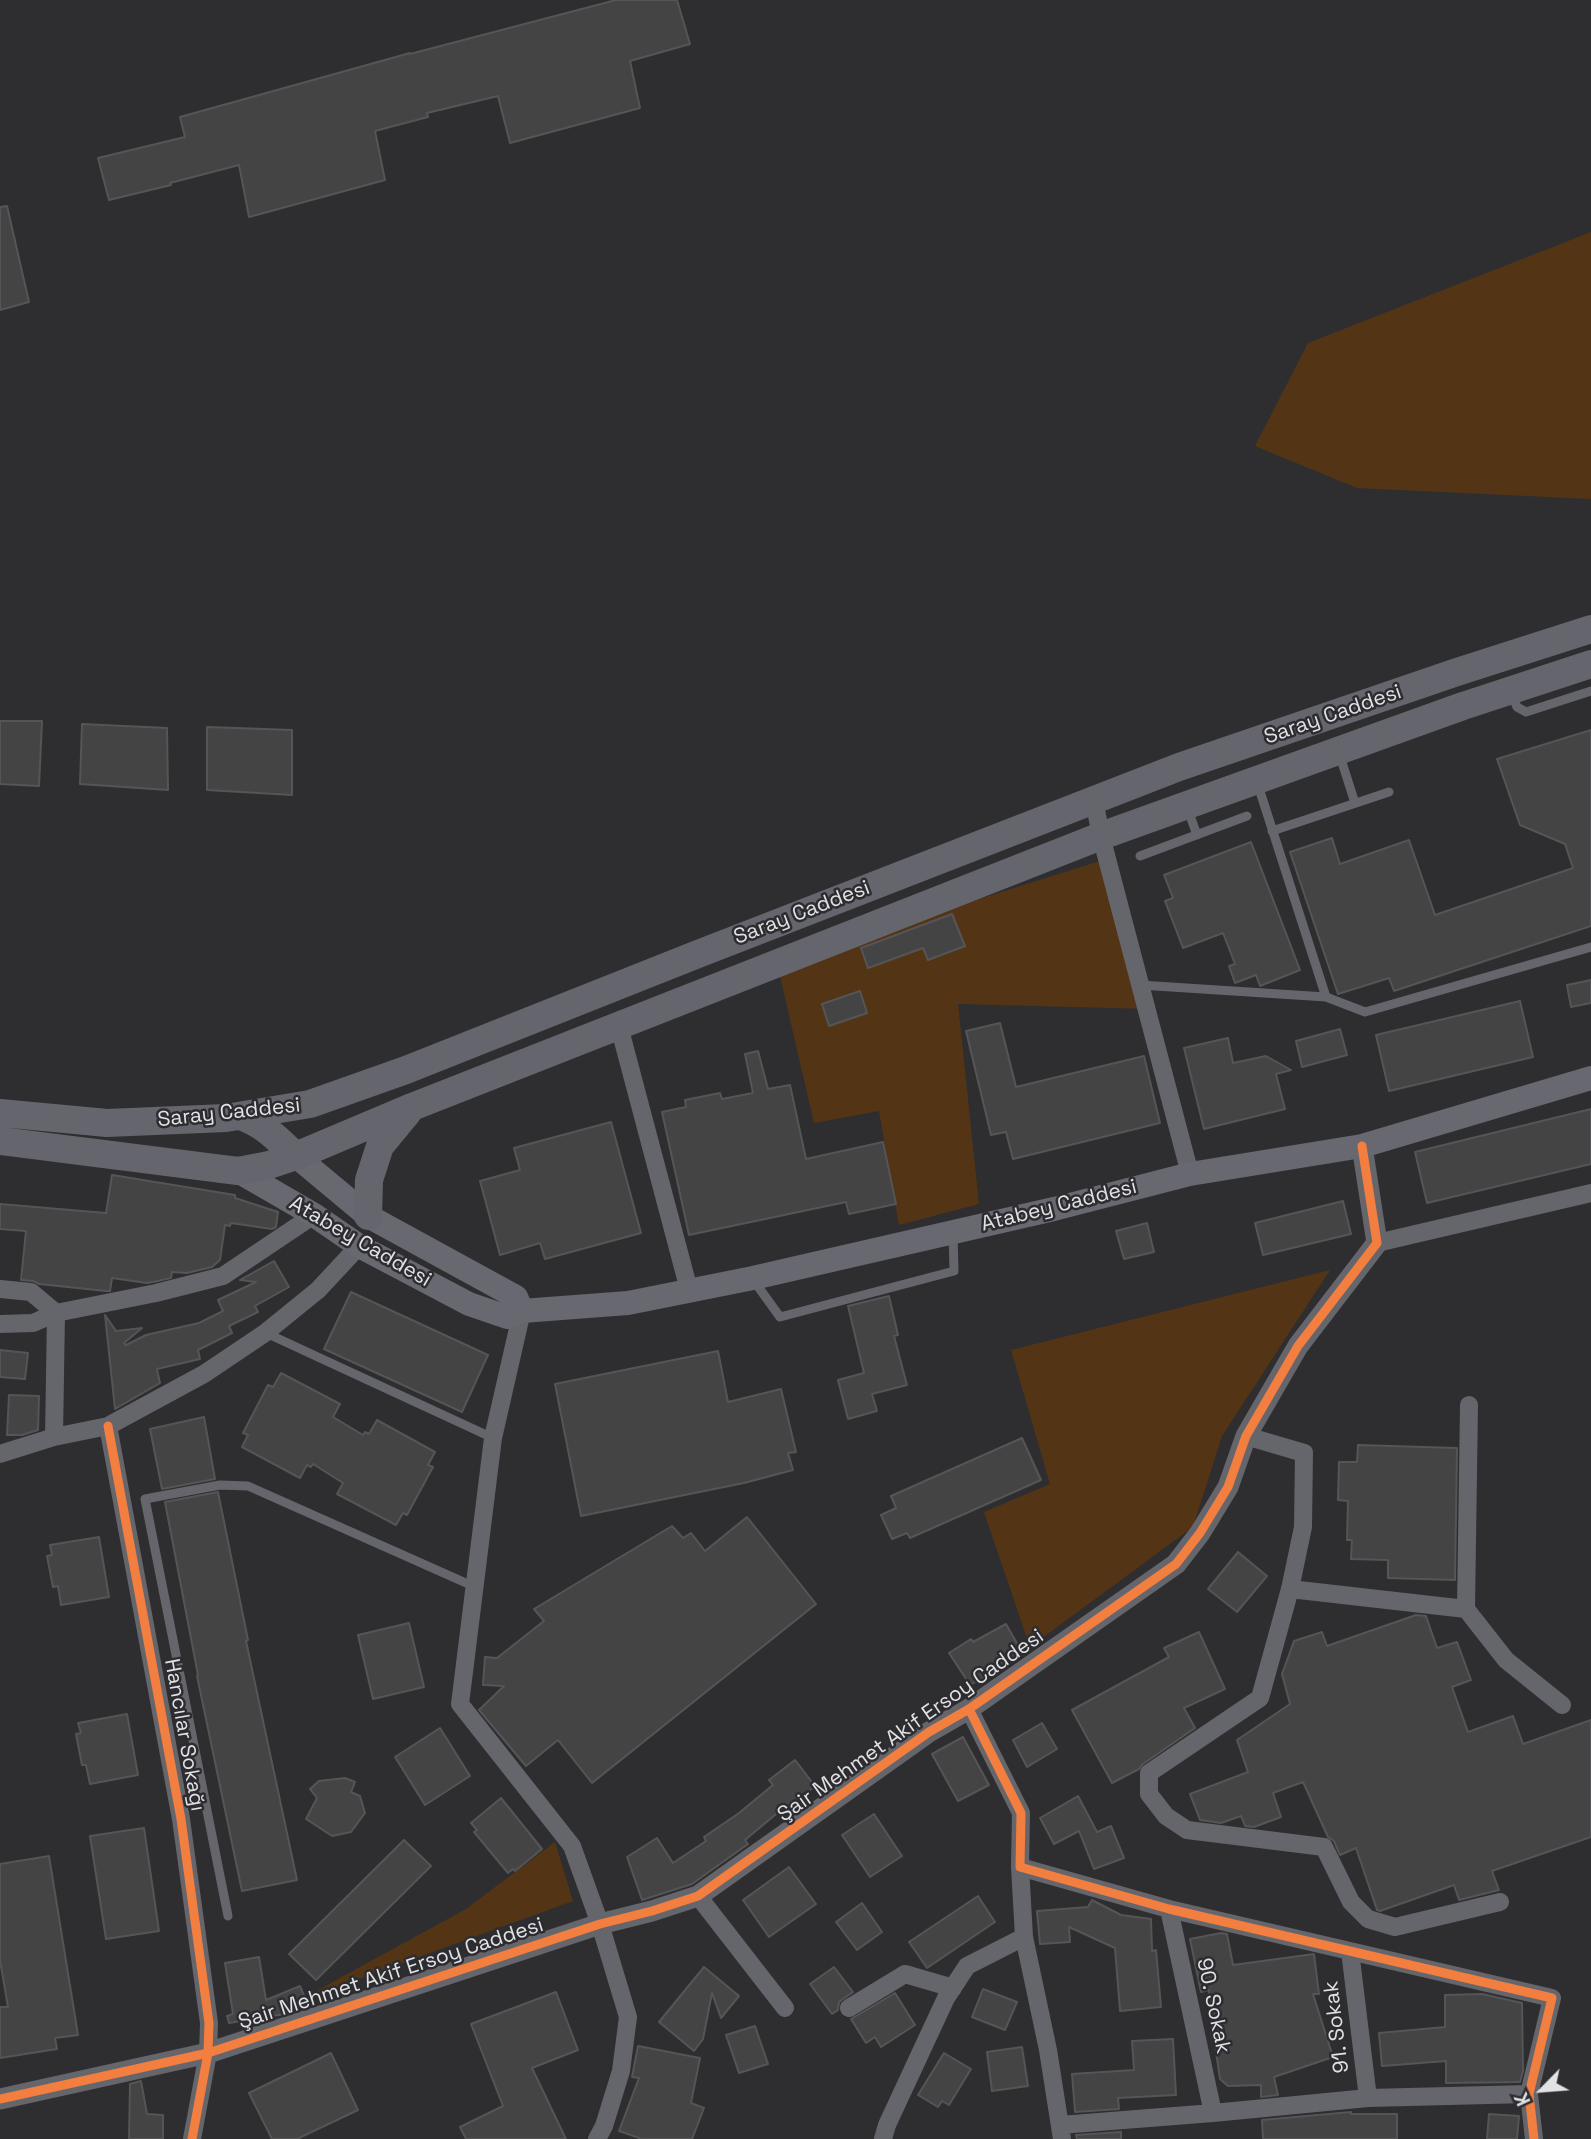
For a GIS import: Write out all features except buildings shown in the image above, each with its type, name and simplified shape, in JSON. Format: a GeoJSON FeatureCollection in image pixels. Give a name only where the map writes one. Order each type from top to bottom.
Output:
{"type":"FeatureCollection","features":[{"type":"Feature","properties":{"kind":"main road","name":"Saray Caddesi"},"geometry":{"type":"LineString","coordinates":[[0,1113],[107,1123],[233,1117],[310,1104],[406,1070],[1180,767],[1591,629]]}},
{"type":"Feature","properties":{"kind":"main road","name":"Saray Caddesi"},"geometry":{"type":"LineString","coordinates":[[0,1141],[238,1170],[296,1156],[412,1107],[1101,836],[1591,664]]}},
{"type":"Feature","properties":{"kind":"main road","name":"Atabey Caddesi"},"geometry":{"type":"LineString","coordinates":[[238,1170],[314,1215],[359,1246],[469,1304],[508,1317],[522,1311],[628,1303],[753,1279],[1054,1209],[1190,1174],[1362,1146],[1591,1078]]}},
{"type":"Feature","properties":{"kind":"main road"},"geometry":{"type":"LineString","coordinates":[[369,1216],[369,1180],[380,1146],[412,1107]]}},
{"type":"Feature","properties":{"kind":"main road"},"geometry":{"type":"LineString","coordinates":[[268,1129],[268,1144],[262,1158],[238,1170],[216,1157],[212,1142],[218,1126],[233,1117],[256,1121],[268,1129],[296,1156]]}},
{"type":"Feature","properties":{"kind":"main road","name":"Atabey Caddesi"},"geometry":{"type":"LineString","coordinates":[[296,1156],[369,1216],[516,1297],[522,1311]]}},
{"type":"Feature","properties":{"kind":"street"},"geometry":{"type":"LineString","coordinates":[[1094,800],[1101,836],[1190,1174]]}},
{"type":"Feature","properties":{"kind":"street"},"geometry":{"type":"LineString","coordinates":[[619,1026],[689,1290]]}},
{"type":"Feature","properties":{"kind":"street"},"geometry":{"type":"LineString","coordinates":[[1362,1146],[1377,1243],[1591,1193]]}},
{"type":"Feature","properties":{"kind":"street"},"geometry":{"type":"LineString","coordinates":[[0,1324],[33,1323],[56,1313],[156,1293],[223,1276],[314,1215]]}},
{"type":"Feature","properties":{"kind":"street","name":"Şair Mehmet Akif Ersoy Caddesi"},"geometry":{"type":"LineString","coordinates":[[0,2099],[208,2053],[600,1924],[698,1896],[929,1732],[969,1709],[1176,1564],[1200,1533],[1228,1488],[1247,1436],[1298,1346],[1377,1243]]}},
{"type":"Feature","properties":{"kind":"street"},"geometry":{"type":"LineString","coordinates":[[0,1454],[54,1437],[108,1426],[204,1374],[265,1333],[318,1290],[359,1246]]}},
{"type":"Feature","properties":{"kind":"street"},"geometry":{"type":"LineString","coordinates":[[0,1289],[31,1292],[56,1313]]}},
{"type":"Feature","properties":{"kind":"street"},"geometry":{"type":"LineString","coordinates":[[522,1311],[493,1438],[460,1704],[572,1846],[600,1924],[628,2017],[621,2071],[604,2126],[597,2139]]}},
{"type":"Feature","properties":{"kind":"street"},"geometry":{"type":"LineString","coordinates":[[54,1437],[56,1313]]}},
{"type":"Feature","properties":{"kind":"street"},"geometry":{"type":"LineString","coordinates":[[1469,1405],[1466,1609],[1506,1661],[1562,1705]]}},
{"type":"Feature","properties":{"kind":"street","name":"Hancılar Sokağı"},"geometry":{"type":"LineString","coordinates":[[108,1426],[181,1819],[209,2023],[208,2053],[192,2139]]}},
{"type":"Feature","properties":{"kind":"street"},"geometry":{"type":"LineString","coordinates":[[1247,1436],[1304,1453],[1303,1527],[1290,1589],[1260,1698],[1149,1773],[1149,1794],[1166,1816],[1186,1830],[1324,1847],[1351,1902],[1368,1919],[1395,1927],[1500,1902]]}},
{"type":"Feature","properties":{"kind":"street"},"geometry":{"type":"LineString","coordinates":[[1290,1589],[1466,1609]]}},
{"type":"Feature","properties":{"kind":"street"},"geometry":{"type":"LineString","coordinates":[[969,1709],[1021,1813],[1020,1867],[1024,1937],[1048,2050],[1061,2132],[1213,2113],[1368,2098],[1529,2094]]}},
{"type":"Feature","properties":{"kind":"street"},"geometry":{"type":"LineString","coordinates":[[1020,1867],[1169,1909],[1552,1998],[1529,2094],[1534,2139]]}},
{"type":"Feature","properties":{"kind":"street"},"geometry":{"type":"LineString","coordinates":[[698,1896],[785,2008]]}},
{"type":"Feature","properties":{"kind":"street","name":"90. Sokak"},"geometry":{"type":"LineString","coordinates":[[1169,1909],[1213,2113]]}},
{"type":"Feature","properties":{"kind":"street"},"geometry":{"type":"LineString","coordinates":[[883,2139],[946,1998],[967,1966],[1024,1937]]}},
{"type":"Feature","properties":{"kind":"street","name":"91. Sokak"},"geometry":{"type":"LineString","coordinates":[[1350,1951],[1368,2098]]}},
{"type":"Feature","properties":{"kind":"street"},"geometry":{"type":"LineString","coordinates":[[849,2008],[905,1974],[953,1987]]}},
{"type":"Feature","properties":{"kind":"lane"},"geometry":{"type":"LineString","coordinates":[[1510,691],[1517,707],[1526,712],[1591,691]]}},
{"type":"Feature","properties":{"kind":"lane"},"geometry":{"type":"LineString","coordinates":[[1338,751],[1355,803]]}},
{"type":"Feature","properties":{"kind":"lane"},"geometry":{"type":"LineString","coordinates":[[1256,780],[1326,997]]}},
{"type":"Feature","properties":{"kind":"lane"},"geometry":{"type":"LineString","coordinates":[[1272,831],[1389,792]]}},
{"type":"Feature","properties":{"kind":"lane"},"geometry":{"type":"LineString","coordinates":[[1186,806],[1197,835]]}},
{"type":"Feature","properties":{"kind":"lane"},"geometry":{"type":"LineString","coordinates":[[1140,856],[1247,816]]}},
{"type":"Feature","properties":{"kind":"lane"},"geometry":{"type":"LineString","coordinates":[[1140,985],[1326,997],[1365,1012],[1591,947]]}},
{"type":"Feature","properties":{"kind":"lane"},"geometry":{"type":"LineString","coordinates":[[753,1279],[780,1317],[954,1271],[953,1232]]}},
{"type":"Feature","properties":{"kind":"lane"},"geometry":{"type":"LineString","coordinates":[[265,1333],[493,1438]]}},
{"type":"Feature","properties":{"kind":"lane"},"geometry":{"type":"LineString","coordinates":[[228,1916],[145,1499],[220,1485],[248,1486],[475,1587]]}},
{"type":"Feature","properties":{"kind":"shaded area"},"geometry":{"type":"Polygon","coordinates":[[[1591,232],[1591,499],[1357,488],[1255,446],[1308,343],[1591,232]]]}},
{"type":"Feature","properties":{"kind":"shaded area"},"geometry":{"type":"Polygon","coordinates":[[[1103,860],[1152,1009],[958,1004],[979,1204],[899,1225],[879,1111],[814,1123],[777,963],[1103,860]]]}},
{"type":"Feature","properties":{"kind":"shaded area"},"geometry":{"type":"Polygon","coordinates":[[[1330,1270],[1222,1436],[1193,1527],[1030,1647],[984,1512],[1050,1484],[1011,1350],[1330,1270]]]}},
{"type":"Feature","properties":{"kind":"shaded area"},"geometry":{"type":"Polygon","coordinates":[[[555,1842],[573,1901],[298,2001],[466,1909],[555,1842]]]}},
{"type":"Feature","properties":{"kind":"cycle path"},"geometry":{"type":"LineString","coordinates":[[0,2099],[208,2053],[600,1924],[698,1896],[929,1732],[969,1709],[1176,1564],[1200,1533],[1228,1487],[1246,1436],[1298,1346],[1377,1243],[1362,1146]]}},
{"type":"Feature","properties":{"kind":"cycle path"},"geometry":{"type":"LineString","coordinates":[[108,1426],[181,1819],[209,2023],[208,2053],[192,2139]]}},
{"type":"Feature","properties":{"kind":"cycle path"},"geometry":{"type":"LineString","coordinates":[[969,1709],[1021,1813],[1020,1867],[1169,1909],[1552,1998],[1529,2094],[1534,2139]]}}]}
